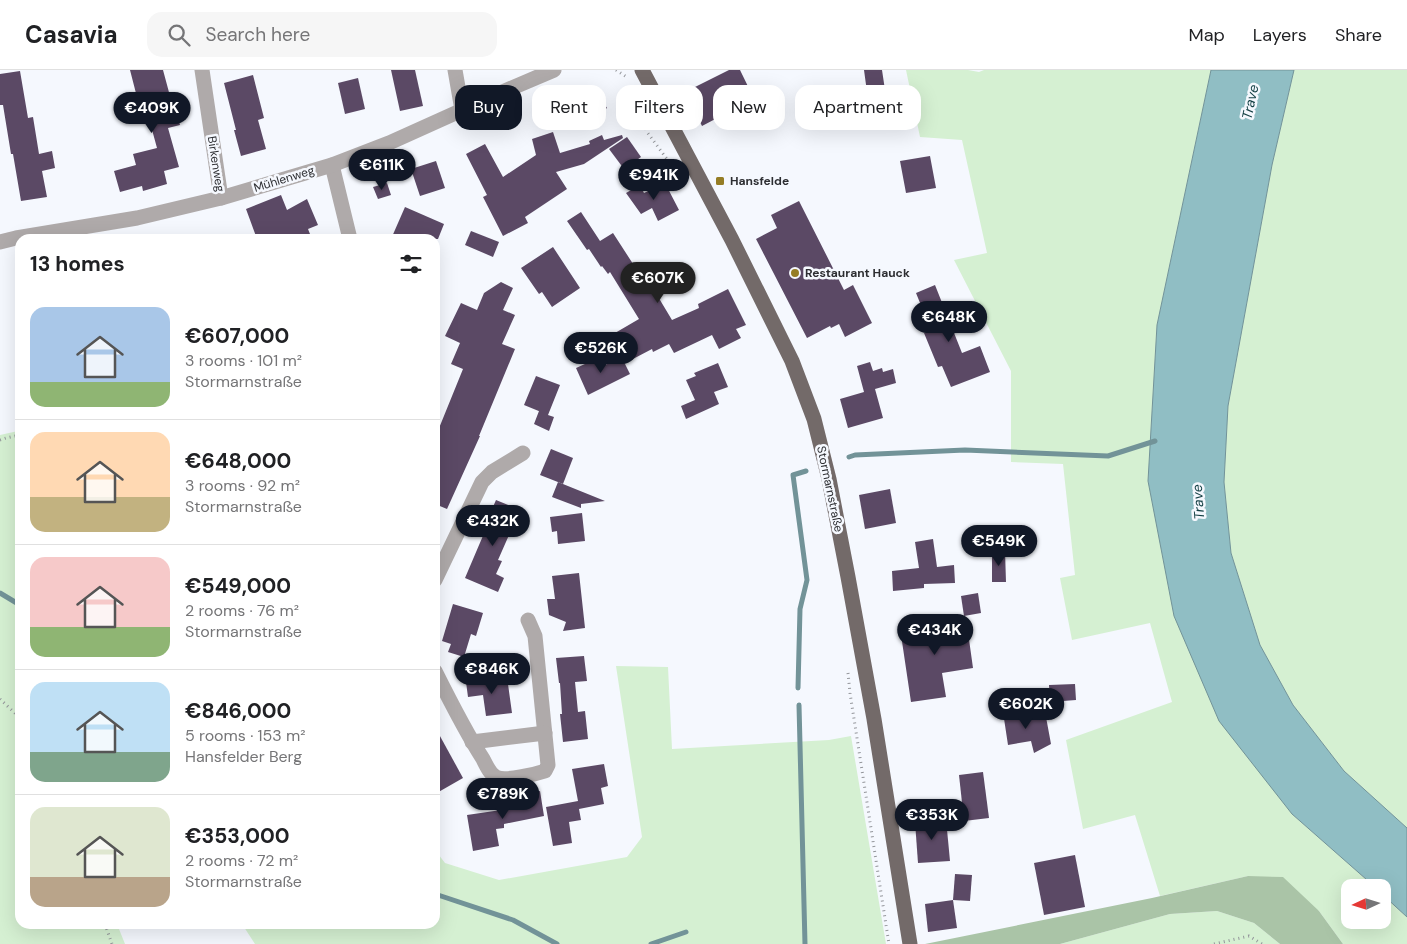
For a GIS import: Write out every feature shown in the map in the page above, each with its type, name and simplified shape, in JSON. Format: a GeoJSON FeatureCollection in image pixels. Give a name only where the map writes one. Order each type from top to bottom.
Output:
{"type":"FeatureCollection","features":[{"type":"Feature","properties":{"kind":"main road","name":"Stormarnstraße"},"geometry":{"type":"LineString","coordinates":[[642,70],[732,240],[792,361],[814,419],[829,479],[848,576],[874,719],[910,944]]}},
{"type":"Feature","properties":{"kind":"street","name":"Birkenweg"},"geometry":{"type":"LineString","coordinates":[[202,70],[221,198]]}},
{"type":"Feature","properties":{"kind":"street"},"geometry":{"type":"LineString","coordinates":[[454,70],[457,85]]}},
{"type":"Feature","properties":{"kind":"street","name":"Mühlenweg"},"geometry":{"type":"LineString","coordinates":[[519,85],[554,70]]}},
{"type":"Feature","properties":{"kind":"street","name":"Mühlenweg"},"geometry":{"type":"LineString","coordinates":[[40,234],[137,218],[221,198],[332,165],[389,143],[455,113]]}},
{"type":"Feature","properties":{"kind":"street"},"geometry":{"type":"LineString","coordinates":[[332,165],[349,234]]}},
{"type":"Feature","properties":{"kind":"street","name":"Mühlenweg"},"geometry":{"type":"LineString","coordinates":[[0,242],[15,238]]}},
{"type":"Feature","properties":{"kind":"street"},"geometry":{"type":"LineString","coordinates":[[440,570],[482,482],[492,472],[523,454]]}},
{"type":"Feature","properties":{"kind":"street"},"geometry":{"type":"LineString","coordinates":[[440,681],[472,742],[492,774],[498,778],[505,778],[538,774],[545,771],[548,765],[535,636],[528,620]]}},
{"type":"Feature","properties":{"kind":"street"},"geometry":{"type":"LineString","coordinates":[[472,742],[545,733]]}},
{"type":"Feature","properties":{"kind":"path"},"geometry":{"type":"LineString","coordinates":[[616,70],[630,80]]}},
{"type":"Feature","properties":{"kind":"path"},"geometry":{"type":"LineString","coordinates":[[646,130],[679,174]]}},
{"type":"Feature","properties":{"kind":"path"},"geometry":{"type":"LineString","coordinates":[[0,440],[15,437]]}},
{"type":"Feature","properties":{"kind":"path"},"geometry":{"type":"LineString","coordinates":[[847,668],[889,944]]}},
{"type":"Feature","properties":{"kind":"path"},"geometry":{"type":"LineString","coordinates":[[0,699],[15,713]]}},
{"type":"Feature","properties":{"kind":"path"},"geometry":{"type":"LineString","coordinates":[[107,929],[112,944]]}},
{"type":"Feature","properties":{"kind":"path"},"geometry":{"type":"LineString","coordinates":[[1214,944],[1249,936],[1262,944]]}},
{"type":"Feature","properties":{"kind":"green space"},"geometry":{"type":"Polygon","coordinates":[[[906,70],[968,70],[979,72],[984,70],[1211,70],[1157,325],[1148,481],[1292,814],[1366,879],[1341,879],[1341,929],[1391,929],[1391,902],[1407,917],[1407,944],[1343,944],[1319,911],[1248,876],[1160,896],[1135,815],[1083,829],[1066,740],[1172,702],[1150,623],[1072,640],[1060,578],[1075,575],[1063,464],[1011,462],[1011,371],[954,260],[987,253],[962,140],[920,137],[919,130],[921,130],[921,85],[909,85],[906,70]]]}},
{"type":"Feature","properties":{"kind":"green space"},"geometry":{"type":"Polygon","coordinates":[[[1294,70],[1407,70],[1407,828],[1344,771],[1293,705],[1260,645],[1231,553],[1224,482],[1228,406],[1272,165],[1294,70]]]}},
{"type":"Feature","properties":{"kind":"green space"},"geometry":{"type":"Polygon","coordinates":[[[15,432],[15,929],[119,929],[125,944],[0,944],[0,435],[15,432]]]}},
{"type":"Feature","properties":{"kind":"green space"},"geometry":{"type":"Polygon","coordinates":[[[616,666],[668,667],[672,749],[829,740],[851,736],[886,944],[255,944],[245,929],[440,929],[440,856],[445,863],[499,880],[627,857],[642,837],[616,666]]]}},
{"type":"Feature","properties":{"kind":"green space"},"geometry":{"type":"Polygon","coordinates":[[[1248,876],[1283,877],[1319,911],[1343,944],[1280,944],[1254,923],[1217,911],[1170,914],[1060,944],[925,944],[1152,898],[1248,876]]]}},
{"type":"Feature","properties":{"kind":"green space"},"geometry":{"type":"Polygon","coordinates":[[[1217,911],[1254,923],[1280,944],[1060,944],[1170,914],[1217,911]]]}},
{"type":"Feature","properties":{"kind":"water","name":"Trave"},"geometry":{"type":"Polygon","coordinates":[[[1211,70],[1294,70],[1272,165],[1228,406],[1224,482],[1231,553],[1260,645],[1293,705],[1344,771],[1407,828],[1407,917],[1391,902],[1391,879],[1366,879],[1292,814],[1219,721],[1174,616],[1148,481],[1157,325],[1211,70]]]}},
{"type":"Feature","properties":{"kind":"building"},"geometry":{"type":"Polygon","coordinates":[[[130,70],[163,70],[180,125],[168,128],[179,167],[164,171],[167,184],[143,191],[142,186],[120,192],[114,171],[136,165],[133,154],[157,148],[145,104],[139,105],[130,70]]]}},
{"type":"Feature","properties":{"kind":"building"},"geometry":{"type":"Polygon","coordinates":[[[391,70],[415,70],[423,106],[400,111],[391,70]]]}},
{"type":"Feature","properties":{"kind":"building"},"geometry":{"type":"Polygon","coordinates":[[[729,70],[740,70],[747,85],[713,85],[713,120],[703,125],[703,85],[699,85],[729,70]]]}},
{"type":"Feature","properties":{"kind":"building"},"geometry":{"type":"Polygon","coordinates":[[[864,70],[882,70],[884,85],[866,85],[864,70]]]}},
{"type":"Feature","properties":{"kind":"building"},"geometry":{"type":"Polygon","coordinates":[[[20,71],[28,118],[33,117],[39,154],[52,151],[55,168],[42,171],[47,197],[21,201],[3,105],[0,105],[0,74],[20,71]]]}},
{"type":"Feature","properties":{"kind":"building"},"geometry":{"type":"Polygon","coordinates":[[[253,75],[264,118],[258,120],[266,149],[241,156],[224,83],[253,75]]]}},
{"type":"Feature","properties":{"kind":"building"},"geometry":{"type":"Polygon","coordinates":[[[358,78],[365,109],[345,114],[338,83],[358,78]]]}},
{"type":"Feature","properties":{"kind":"building"},"geometry":{"type":"Polygon","coordinates":[[[553,132],[560,153],[590,144],[589,141],[602,135],[604,140],[622,135],[623,138],[584,164],[556,172],[567,189],[525,217],[528,223],[503,236],[483,197],[487,195],[466,154],[485,144],[503,177],[536,155],[532,139],[553,132]]]}},
{"type":"Feature","properties":{"kind":"building"},"geometry":{"type":"Polygon","coordinates":[[[627,137],[641,157],[624,169],[609,149],[627,137]]]}},
{"type":"Feature","properties":{"kind":"building"},"geometry":{"type":"Polygon","coordinates":[[[930,156],[936,188],[906,193],[900,161],[930,156]]]}},
{"type":"Feature","properties":{"kind":"building"},"geometry":{"type":"Polygon","coordinates":[[[436,161],[445,188],[420,196],[411,169],[436,161]]]}},
{"type":"Feature","properties":{"kind":"building"},"geometry":{"type":"Polygon","coordinates":[[[387,183],[391,195],[378,199],[373,187],[387,183]]]}},
{"type":"Feature","properties":{"kind":"building"},"geometry":{"type":"Polygon","coordinates":[[[665,183],[679,210],[658,221],[652,208],[641,214],[626,193],[640,185],[644,193],[665,183]]]}},
{"type":"Feature","properties":{"kind":"building"},"geometry":{"type":"Polygon","coordinates":[[[281,195],[287,210],[307,199],[318,225],[308,229],[310,234],[255,234],[246,209],[281,195]]]}},
{"type":"Feature","properties":{"kind":"building"},"geometry":{"type":"Polygon","coordinates":[[[799,201],[844,290],[853,285],[872,323],[845,337],[839,324],[831,328],[830,326],[807,338],[756,239],[777,228],[771,215],[799,201]]]}},
{"type":"Feature","properties":{"kind":"building"},"geometry":{"type":"Polygon","coordinates":[[[405,207],[444,224],[440,234],[393,234],[405,207]]]}},
{"type":"Feature","properties":{"kind":"building"},"geometry":{"type":"Polygon","coordinates":[[[581,212],[600,241],[613,233],[635,267],[637,266],[642,270],[672,320],[699,308],[698,304],[728,289],[746,325],[736,329],[741,338],[719,349],[712,335],[674,353],[669,344],[653,352],[652,349],[631,360],[615,333],[639,319],[610,272],[608,274],[601,267],[567,221],[581,212]]]}},
{"type":"Feature","properties":{"kind":"building"},"geometry":{"type":"Polygon","coordinates":[[[471,231],[499,242],[493,257],[465,245],[471,231]]]}},
{"type":"Feature","properties":{"kind":"building"},"geometry":{"type":"Polygon","coordinates":[[[553,247],[580,288],[552,307],[542,292],[539,294],[521,268],[553,247]]]}},
{"type":"Feature","properties":{"kind":"building"},"geometry":{"type":"Polygon","coordinates":[[[501,282],[513,288],[503,310],[515,315],[502,344],[515,349],[480,436],[447,509],[440,506],[440,426],[463,369],[451,364],[460,343],[445,336],[461,303],[477,310],[484,293],[501,282]]]}},
{"type":"Feature","properties":{"kind":"building"},"geometry":{"type":"Polygon","coordinates":[[[935,285],[962,353],[980,346],[990,372],[951,387],[942,366],[938,367],[924,333],[931,330],[916,293],[935,285]]]}},
{"type":"Feature","properties":{"kind":"building"},"geometry":{"type":"Polygon","coordinates":[[[622,358],[630,374],[588,395],[576,368],[596,359],[600,367],[622,358]]]}},
{"type":"Feature","properties":{"kind":"building"},"geometry":{"type":"Polygon","coordinates":[[[870,362],[873,371],[882,368],[883,372],[893,369],[896,383],[875,389],[883,418],[848,428],[840,399],[864,392],[857,366],[870,362]]]}},
{"type":"Feature","properties":{"kind":"building"},"geometry":{"type":"Polygon","coordinates":[[[718,363],[728,387],[714,392],[719,404],[686,419],[681,406],[695,400],[686,380],[696,376],[694,373],[718,363]]]}},
{"type":"Feature","properties":{"kind":"building"},"geometry":{"type":"Polygon","coordinates":[[[536,376],[560,385],[548,415],[554,417],[549,431],[534,424],[539,411],[524,405],[536,376]]]}},
{"type":"Feature","properties":{"kind":"building"},"geometry":{"type":"Polygon","coordinates":[[[551,449],[573,458],[563,484],[540,475],[551,449]]]}},
{"type":"Feature","properties":{"kind":"building"},"geometry":{"type":"Polygon","coordinates":[[[558,482],[605,501],[581,504],[581,508],[552,497],[558,482]]]}},
{"type":"Feature","properties":{"kind":"building"},"geometry":{"type":"Polygon","coordinates":[[[890,489],[896,523],[865,529],[859,495],[890,489]]]}},
{"type":"Feature","properties":{"kind":"building"},"geometry":{"type":"Polygon","coordinates":[[[496,500],[520,510],[498,560],[502,561],[496,574],[504,578],[498,592],[465,578],[496,500]]]}},
{"type":"Feature","properties":{"kind":"building"},"geometry":{"type":"Polygon","coordinates":[[[582,513],[585,541],[558,544],[557,531],[552,532],[550,517],[582,513]]]}},
{"type":"Feature","properties":{"kind":"building"},"geometry":{"type":"Polygon","coordinates":[[[933,539],[937,567],[954,565],[955,583],[924,584],[924,588],[893,591],[892,571],[919,568],[915,542],[933,539]]]}},
{"type":"Feature","properties":{"kind":"building"},"geometry":{"type":"Polygon","coordinates":[[[992,551],[1005,551],[1006,582],[992,582],[992,551]]]}},
{"type":"Feature","properties":{"kind":"building"},"geometry":{"type":"Polygon","coordinates":[[[579,573],[585,628],[563,631],[566,622],[549,615],[547,599],[555,599],[552,576],[579,573]]]}},
{"type":"Feature","properties":{"kind":"building"},"geometry":{"type":"Polygon","coordinates":[[[978,593],[981,613],[964,616],[961,596],[978,593]]]}},
{"type":"Feature","properties":{"kind":"building"},"geometry":{"type":"Polygon","coordinates":[[[453,604],[483,613],[476,636],[471,634],[464,657],[448,652],[451,644],[442,641],[453,604]]]}},
{"type":"Feature","properties":{"kind":"building"},"geometry":{"type":"Polygon","coordinates":[[[966,618],[973,668],[942,673],[946,697],[911,702],[900,628],[966,618]]]}},
{"type":"Feature","properties":{"kind":"building"},"geometry":{"type":"Polygon","coordinates":[[[584,656],[587,681],[575,682],[578,712],[585,711],[588,739],[563,742],[560,714],[562,714],[560,683],[556,658],[584,656]]]}},
{"type":"Feature","properties":{"kind":"building"},"geometry":{"type":"Polygon","coordinates":[[[507,677],[512,713],[486,716],[483,695],[468,697],[466,682],[507,677]]]}},
{"type":"Feature","properties":{"kind":"building"},"geometry":{"type":"Polygon","coordinates":[[[1075,684],[1076,700],[1050,702],[1049,685],[1075,684]]]}},
{"type":"Feature","properties":{"kind":"building"},"geometry":{"type":"Polygon","coordinates":[[[1023,709],[1025,721],[1046,717],[1051,744],[1034,753],[1031,741],[1008,745],[1003,712],[1023,709]]]}},
{"type":"Feature","properties":{"kind":"building"},"geometry":{"type":"Polygon","coordinates":[[[440,736],[463,778],[440,791],[440,736]]]}},
{"type":"Feature","properties":{"kind":"building"},"geometry":{"type":"Polygon","coordinates":[[[604,764],[608,786],[601,788],[604,804],[579,809],[581,820],[569,822],[572,843],[553,846],[546,807],[578,801],[572,769],[604,764]]]}},
{"type":"Feature","properties":{"kind":"building"},"geometry":{"type":"Polygon","coordinates":[[[983,772],[989,818],[964,821],[959,775],[983,772]]]}},
{"type":"Feature","properties":{"kind":"building"},"geometry":{"type":"Polygon","coordinates":[[[540,791],[544,816],[504,824],[504,828],[496,829],[499,846],[473,851],[467,815],[501,810],[500,805],[517,802],[516,796],[540,791]]]}},
{"type":"Feature","properties":{"kind":"building"},"geometry":{"type":"Polygon","coordinates":[[[946,819],[950,861],[918,863],[915,822],[946,819]]]}},
{"type":"Feature","properties":{"kind":"building"},"geometry":{"type":"Polygon","coordinates":[[[1075,855],[1085,907],[1044,915],[1034,863],[1075,855]]]}},
{"type":"Feature","properties":{"kind":"building"},"geometry":{"type":"Polygon","coordinates":[[[955,874],[972,875],[970,901],[953,900],[955,874]]]}},
{"type":"Feature","properties":{"kind":"building"},"geometry":{"type":"Polygon","coordinates":[[[953,900],[957,928],[928,932],[925,904],[953,900]]]}},
{"type":"Feature","properties":{"kind":"waterway"},"geometry":{"type":"LineString","coordinates":[[849,457],[855,455],[965,450],[1108,456],[1155,441]]}},
{"type":"Feature","properties":{"kind":"waterway"},"geometry":{"type":"LineString","coordinates":[[798,688],[800,609],[807,580],[793,475],[806,471]]}},
{"type":"Feature","properties":{"kind":"waterway"},"geometry":{"type":"LineString","coordinates":[[0,593],[15,602]]}},
{"type":"Feature","properties":{"kind":"waterway"},"geometry":{"type":"LineString","coordinates":[[799,705],[805,944]]}},
{"type":"Feature","properties":{"kind":"waterway"},"geometry":{"type":"LineString","coordinates":[[440,896],[513,920],[557,944]]}},
{"type":"Feature","properties":{"kind":"waterway"},"geometry":{"type":"LineString","coordinates":[[651,944],[686,932]]}},
{"type":"Feature","properties":{"kind":"place","name":"Hansfelde"},"geometry":{"type":"Point","coordinates":[720,181]}},
{"type":"Feature","properties":{"kind":"place","name":"Restaurant Hauck"},"geometry":{"type":"Point","coordinates":[795,273]}}]}
